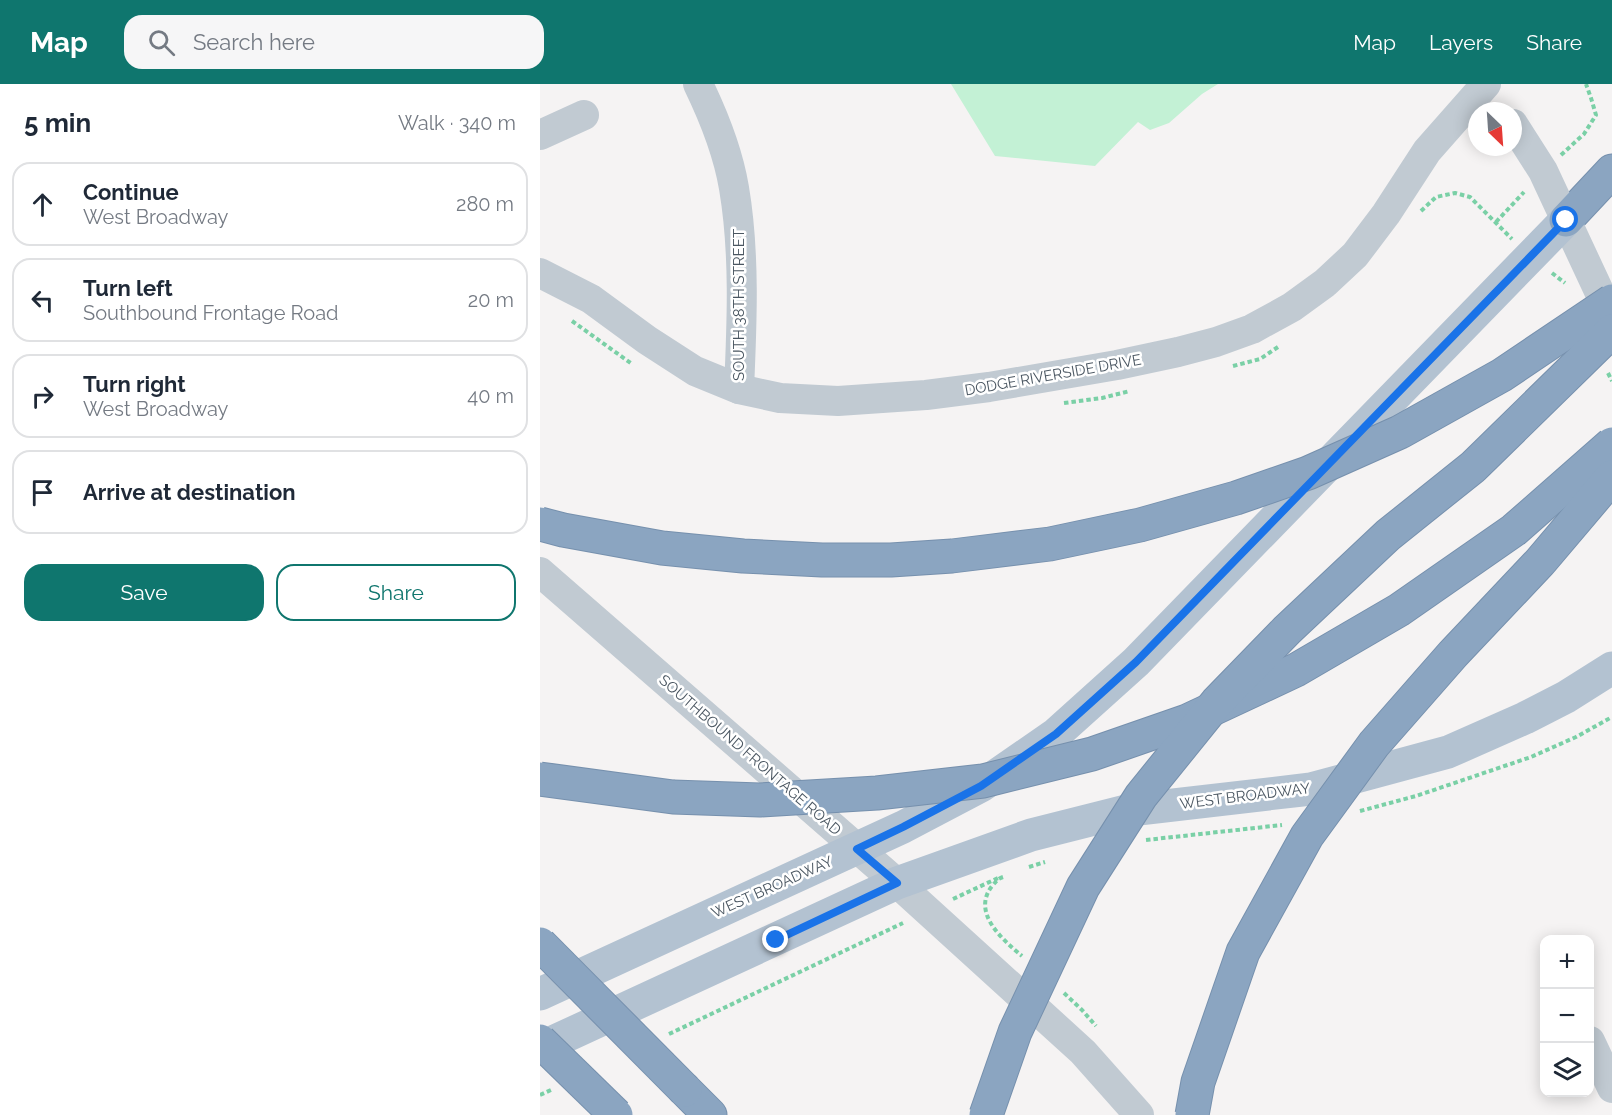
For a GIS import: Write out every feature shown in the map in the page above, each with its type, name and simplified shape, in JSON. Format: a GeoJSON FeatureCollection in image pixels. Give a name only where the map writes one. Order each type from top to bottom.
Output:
{"type":"FeatureCollection","features":[{"type":"Feature","properties":{"kind":"highway"},"geometry":{"type":"LineString","coordinates":[[1566,220],[1612,171]]}},
{"type":"Feature","properties":{"kind":"highway"},"geometry":{"type":"LineString","coordinates":[[540,524],[662,548],[822,560],[891,560],[952,556],[1050,544],[1140,525],[1236,498],[1308,473],[1400,432],[1502,375],[1612,302]]}},
{"type":"Feature","properties":{"kind":"highway"},"geometry":{"type":"LineString","coordinates":[[986,1115],[1015,1032],[1083,887],[1142,796],[1217,702],[1287,630],[1388,535],[1473,467],[1612,331]]}},
{"type":"Feature","properties":{"kind":"highway"},"geometry":{"type":"LineString","coordinates":[[540,779],[674,797],[760,800],[876,793],[982,781],[1092,754],[1187,721],[1296,670],[1399,610],[1514,530],[1612,444]]}},
{"type":"Feature","properties":{"kind":"highway"},"geometry":{"type":"LineString","coordinates":[[1192,1115],[1198,1082],[1243,952],[1307,836],[1374,744],[1453,654],[1540,562],[1612,477]]}},
{"type":"Feature","properties":{"kind":"highway"},"geometry":{"type":"LineString","coordinates":[[540,944],[710,1115]]}},
{"type":"Feature","properties":{"kind":"highway"},"geometry":{"type":"LineString","coordinates":[[540,1041],[616,1115]]}},
{"type":"Feature","properties":{"kind":"main road","name":"WEST BROADWAY"},"geometry":{"type":"LineString","coordinates":[[540,994],[903,827],[981,786],[1056,734],[1136,662],[1566,220]]}},
{"type":"Feature","properties":{"kind":"main road","name":"WEST BROADWAY"},"geometry":{"type":"LineString","coordinates":[[540,1048],[897,883],[1031,835],[1130,810],[1311,789],[1448,752],[1526,718],[1566,697],[1612,668]]}},
{"type":"Feature","properties":{"kind":"street","name":"SOUTH 38TH STREET"},"geometry":{"type":"LineString","coordinates":[[698,84],[713,116],[726,153],[734,187],[741,255],[739,389]]}},
{"type":"Feature","properties":{"kind":"street","name":"DODGE RIVERSIDE DRIVE"},"geometry":{"type":"LineString","coordinates":[[540,273],[591,299],[647,340],[696,371],[739,389],[780,398],[838,401],[926,395],[1022,382],[1118,365],[1178,352],[1252,330],[1292,307],[1325,283],[1355,255],[1386,214],[1427,151],[1483,87]]}},
{"type":"Feature","properties":{"kind":"street"},"geometry":{"type":"LineString","coordinates":[[1483,87],[1494,102]]}},
{"type":"Feature","properties":{"kind":"street"},"geometry":{"type":"LineString","coordinates":[[540,135],[584,115]]}},
{"type":"Feature","properties":{"kind":"street"},"geometry":{"type":"LineString","coordinates":[[1522,138],[1544,171],[1612,319]]}},
{"type":"Feature","properties":{"kind":"street","name":"SOUTHBOUND FRONTAGE ROAD"},"geometry":{"type":"LineString","coordinates":[[540,572],[897,883],[1083,1052],[1139,1115]]}},
{"type":"Feature","properties":{"kind":"street"},"geometry":{"type":"LineString","coordinates":[[1591,1043],[1612,1088]]}},
{"type":"Feature","properties":{"kind":"path"},"geometry":{"type":"LineString","coordinates":[[1496,222],[1530,257],[1573,289]]}},
{"type":"Feature","properties":{"kind":"path"},"geometry":{"type":"LineString","coordinates":[[1608,371],[1612,381]]}},
{"type":"Feature","properties":{"kind":"path"},"geometry":{"type":"LineString","coordinates":[[1353,813],[1416,796],[1531,757],[1576,737],[1612,717]]}},
{"type":"Feature","properties":{"kind":"path"},"geometry":{"type":"LineString","coordinates":[[1141,841],[1290,824]]}},
{"type":"Feature","properties":{"kind":"path"},"geometry":{"type":"LineString","coordinates":[[1021,870],[1054,860]]}},
{"type":"Feature","properties":{"kind":"path"},"geometry":{"type":"LineString","coordinates":[[669,1034],[1010,874]]}},
{"type":"Feature","properties":{"kind":"path"},"geometry":{"type":"LineString","coordinates":[[999,878],[987,893],[985,911],[998,933],[1029,963]]}},
{"type":"Feature","properties":{"kind":"path"},"geometry":{"type":"LineString","coordinates":[[1056,986],[1082,1010]]}},
{"type":"Feature","properties":{"kind":"path"},"geometry":{"type":"LineString","coordinates":[[540,1095],[551,1090]]}},
{"type":"Feature","properties":{"kind":"green space"},"geometry":{"type":"Polygon","coordinates":[[[951,84],[1218,84],[1202,94],[1169,123],[1150,130],[1138,122],[1095,166],[995,156],[951,84]]]}},
{"type":"Feature","properties":{"kind":"route"},"geometry":{"type":"LineString","coordinates":[[776,940],[897,883],[857,849],[981,786],[1056,734],[1136,662],[1566,220]]}}]}
